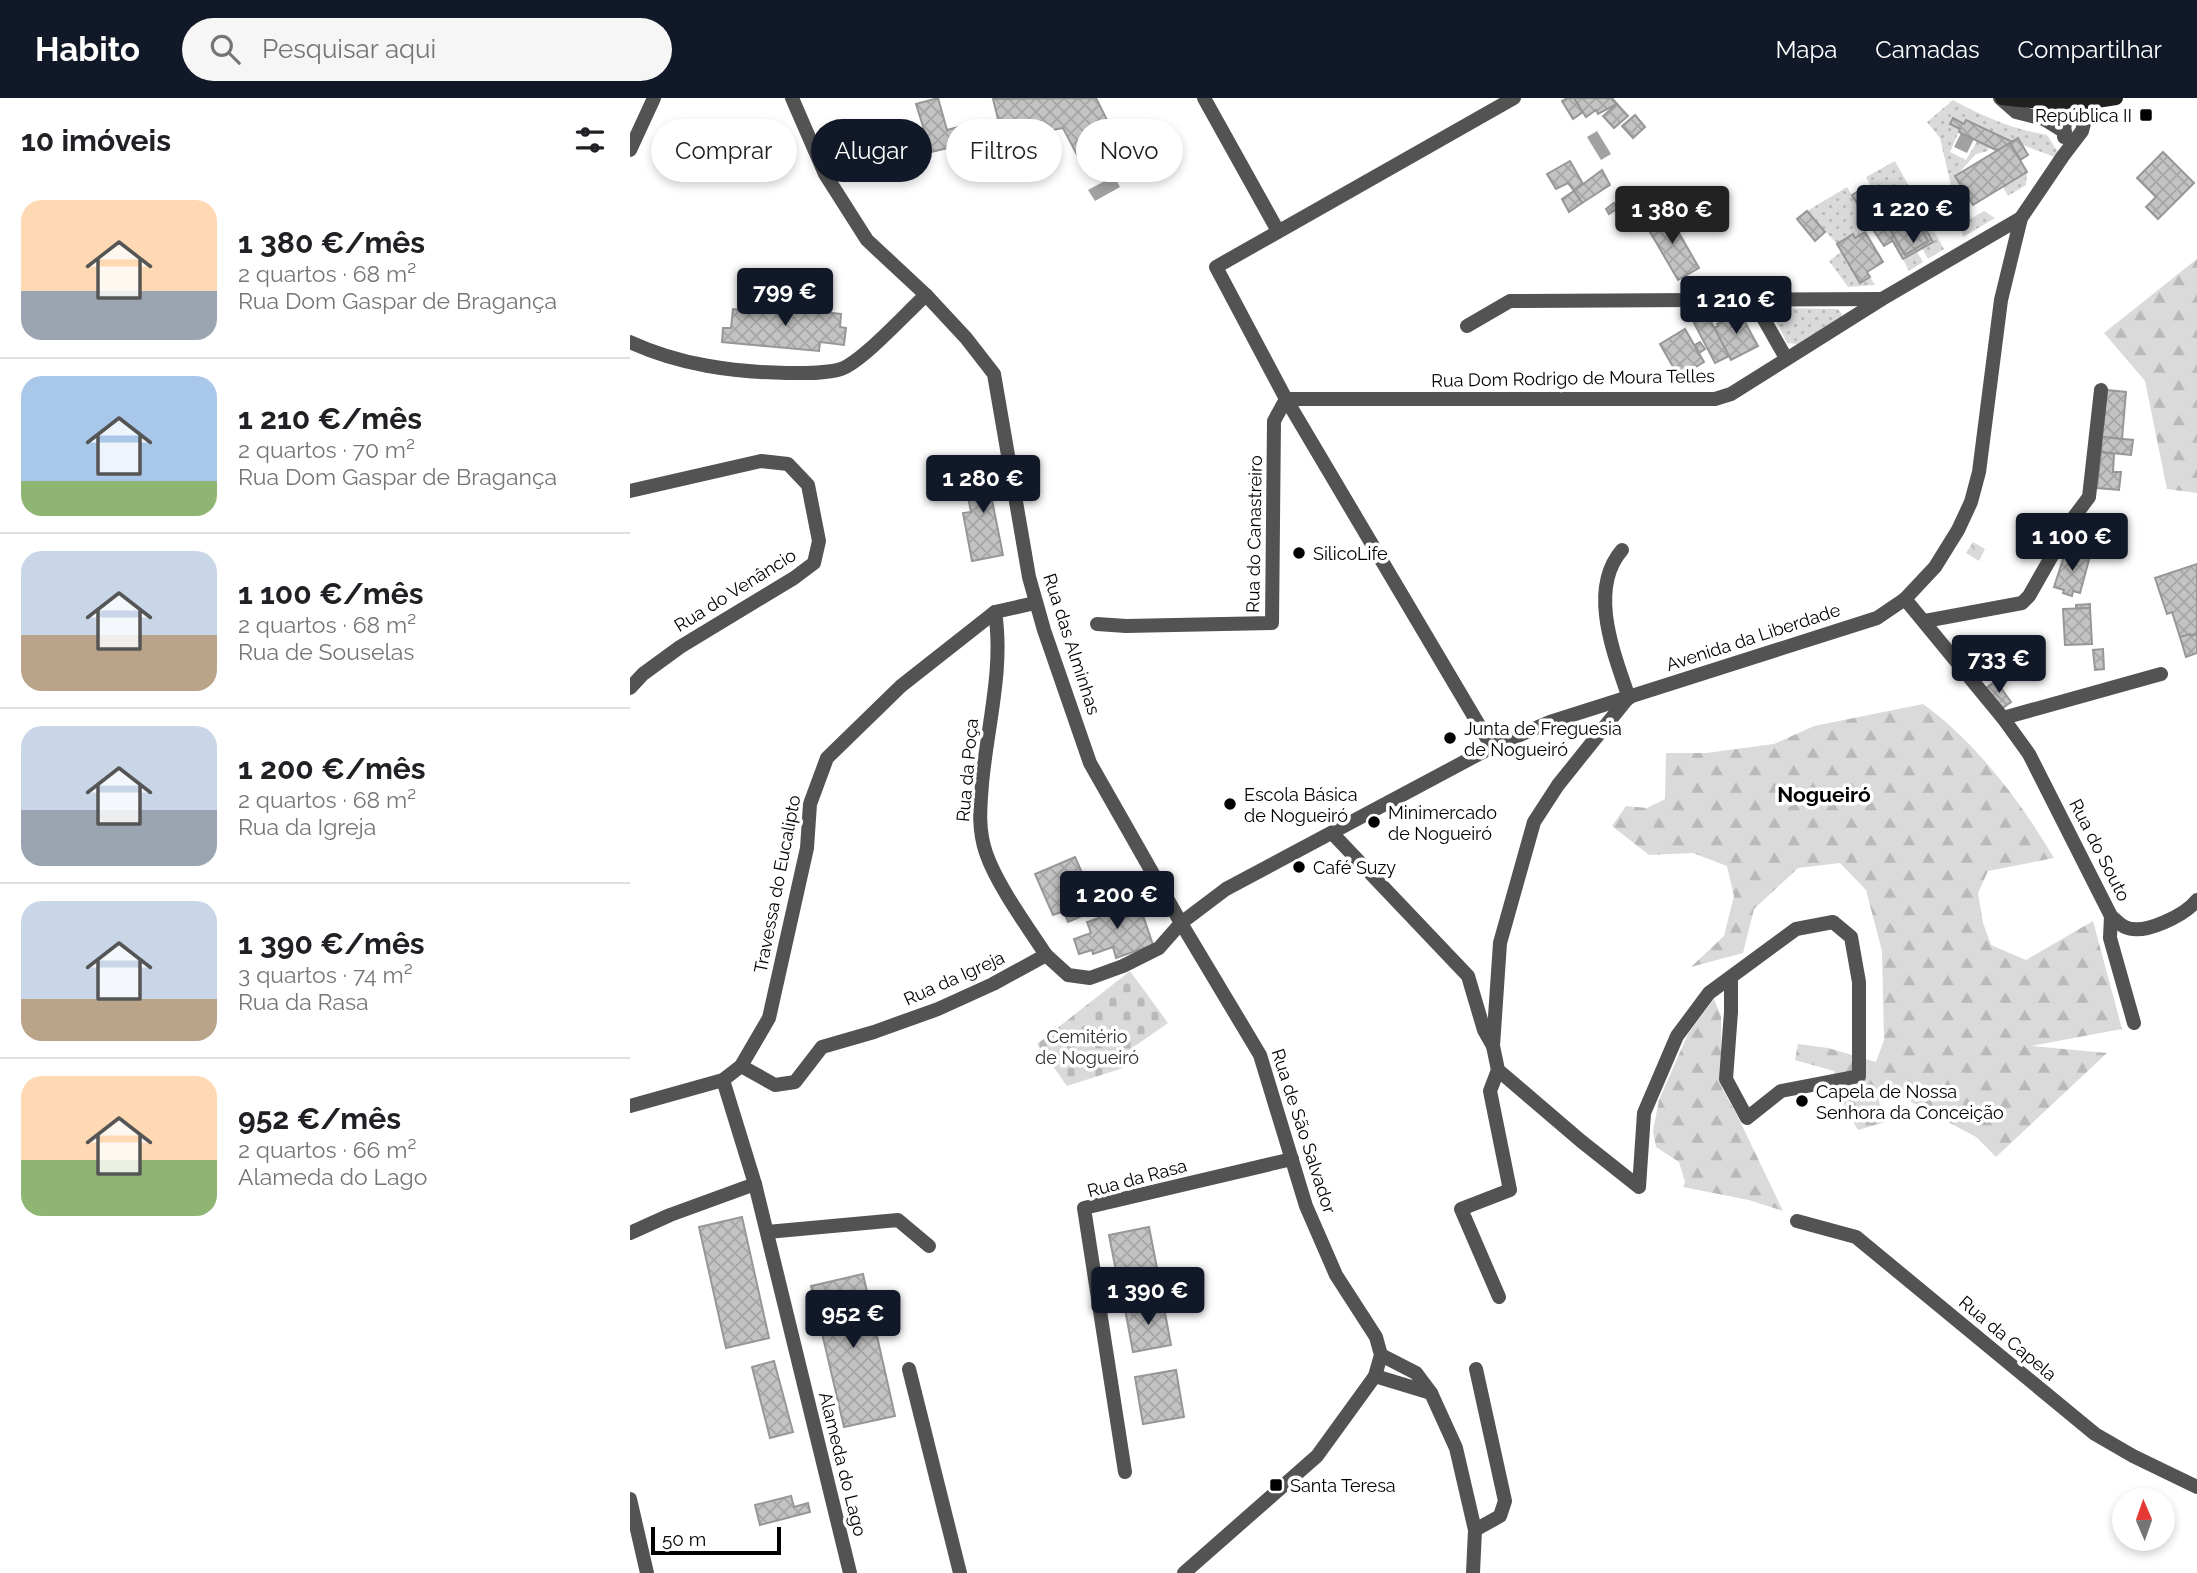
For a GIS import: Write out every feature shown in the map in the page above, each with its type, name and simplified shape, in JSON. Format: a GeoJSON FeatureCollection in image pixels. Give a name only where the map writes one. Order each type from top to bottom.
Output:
{"type":"FeatureCollection","features":[{"type":"Feature","properties":{"kind":"main road"},"geometry":{"type":"LineString","coordinates":[[2001,98],[2066,101],[2116,98]]}},
{"type":"Feature","properties":{"kind":"street"},"geometry":{"type":"LineString","coordinates":[[630,150],[654,98]]}},
{"type":"Feature","properties":{"kind":"street","name":"Rua das Alminhas"},"geometry":{"type":"LineString","coordinates":[[792,98],[825,174],[867,240],[926,295],[966,338],[993,374],[1035,603],[1090,763],[1181,923]]}},
{"type":"Feature","properties":{"kind":"street"},"geometry":{"type":"LineString","coordinates":[[1204,98],[1278,231]]}},
{"type":"Feature","properties":{"kind":"street"},"geometry":{"type":"LineString","coordinates":[[1492,747],[1286,399],[1216,267],[1514,98]]}},
{"type":"Feature","properties":{"kind":"street"},"geometry":{"type":"LineString","coordinates":[[2001,98],[2016,112],[2045,119],[2065,132]]}},
{"type":"Feature","properties":{"kind":"street"},"geometry":{"type":"LineString","coordinates":[[2063,156],[2066,101]]}},
{"type":"Feature","properties":{"kind":"street","name":"Avenida da Liberdade"},"geometry":{"type":"LineString","coordinates":[[1181,923],[1226,889],[1492,747],[1550,723],[1877,618],[1905,599],[1935,567],[1958,530],[1971,502],[1979,472],[2001,300],[2021,218],[2082,131],[2089,101]]}},
{"type":"Feature","properties":{"kind":"street","name":"Rua Dom Rodrigo de Moura Telles"},"geometry":{"type":"LineString","coordinates":[[1286,399],[1715,399],[1731,394],[1882,299],[2021,218]]}},
{"type":"Feature","properties":{"kind":"street"},"geometry":{"type":"LineString","coordinates":[[630,342],[660,356],[696,364],[750,372],[815,373],[842,368],[863,355],[926,295]]}},
{"type":"Feature","properties":{"kind":"street"},"geometry":{"type":"LineString","coordinates":[[1467,326],[1510,301],[1882,299]]}},
{"type":"Feature","properties":{"kind":"street"},"geometry":{"type":"LineString","coordinates":[[1753,300],[1786,358]]}},
{"type":"Feature","properties":{"kind":"street"},"geometry":{"type":"LineString","coordinates":[[1925,621],[2022,603],[2029,596],[2074,517],[2089,497],[2101,390]]}},
{"type":"Feature","properties":{"kind":"street","name":"Rua do Canastreiro"},"geometry":{"type":"LineString","coordinates":[[1097,624],[1126,626],[1272,623],[1274,421],[1286,399]]}},
{"type":"Feature","properties":{"kind":"street","name":"Rua do Venâncio"},"geometry":{"type":"LineString","coordinates":[[630,491],[761,461],[788,464],[808,485],[819,541],[814,563],[680,648],[643,674],[630,688]]}},
{"type":"Feature","properties":{"kind":"street"},"geometry":{"type":"LineString","coordinates":[[1622,550],[1610,574],[1605,618],[1609,640],[1628,699],[1558,785],[1534,822],[1500,943],[1493,1046],[1499,1070],[1639,1187],[1644,1114],[1677,1035],[1709,993],[1796,929],[1833,922],[1851,937],[1858,982],[1859,1076],[1782,1091],[1747,1118],[1726,1079],[1731,978]]}},
{"type":"Feature","properties":{"kind":"street","name":"Rua do Souto"},"geometry":{"type":"LineString","coordinates":[[1905,599],[2003,718],[2029,754],[2111,916],[2125,928],[2145,929],[2191,907],[2197,900]]}},
{"type":"Feature","properties":{"kind":"street","name":"Travessa do Eucalipto"},"geometry":{"type":"LineString","coordinates":[[741,1066],[769,1018],[807,848],[810,804],[827,758],[901,686],[995,612],[1035,603]]}},
{"type":"Feature","properties":{"kind":"street","name":"Rua da Poça"},"geometry":{"type":"LineString","coordinates":[[995,612],[998,659],[985,749],[979,822],[986,854],[1012,902],[1046,955]]}},
{"type":"Feature","properties":{"kind":"street"},"geometry":{"type":"LineString","coordinates":[[2003,718],[2161,674]]}},
{"type":"Feature","properties":{"kind":"street"},"geometry":{"type":"LineString","coordinates":[[1332,833],[1468,976],[1483,1030],[1493,1046]]}},
{"type":"Feature","properties":{"kind":"street"},"geometry":{"type":"LineString","coordinates":[[2111,916],[2110,938],[2134,1023]]}},
{"type":"Feature","properties":{"kind":"street"},"geometry":{"type":"LineString","coordinates":[[1046,955],[1068,975],[1090,978],[1123,966],[1159,948],[1181,923]]}},
{"type":"Feature","properties":{"kind":"street","name":"Rua de São Salvador"},"geometry":{"type":"LineString","coordinates":[[1181,923],[1260,1055],[1306,1206],[1336,1275],[1376,1337],[1381,1355]]}},
{"type":"Feature","properties":{"kind":"street","name":"Rua da Igreja"},"geometry":{"type":"LineString","coordinates":[[741,1066],[775,1085],[796,1082],[822,1047],[938,1009],[993,984],[1046,955]]}},
{"type":"Feature","properties":{"kind":"street"},"geometry":{"type":"LineString","coordinates":[[630,1106],[723,1080],[741,1066]]}},
{"type":"Feature","properties":{"kind":"street"},"geometry":{"type":"LineString","coordinates":[[1499,1070],[1490,1091],[1510,1190],[1461,1209],[1499,1297]]}},
{"type":"Feature","properties":{"kind":"street","name":"Alameda do Lago"},"geometry":{"type":"LineString","coordinates":[[723,1080],[755,1184],[850,1573]]}},
{"type":"Feature","properties":{"kind":"street","name":"Rua da Rasa"},"geometry":{"type":"LineString","coordinates":[[1125,1472],[1084,1208],[1292,1159]]}},
{"type":"Feature","properties":{"kind":"street"},"geometry":{"type":"LineString","coordinates":[[630,1233],[670,1215],[755,1184]]}},
{"type":"Feature","properties":{"kind":"street"},"geometry":{"type":"LineString","coordinates":[[767,1232],[898,1220],[929,1247]]}},
{"type":"Feature","properties":{"kind":"street","name":"Rua da Capela"},"geometry":{"type":"LineString","coordinates":[[1797,1221],[1856,1237],[2095,1434],[2197,1487]]}},
{"type":"Feature","properties":{"kind":"street"},"geometry":{"type":"LineString","coordinates":[[1184,1573],[1317,1456],[1375,1377],[1381,1355],[1416,1373],[1431,1393],[1456,1448],[1475,1530],[1473,1573]]}},
{"type":"Feature","properties":{"kind":"street"},"geometry":{"type":"LineString","coordinates":[[909,1369],[960,1573]]}},
{"type":"Feature","properties":{"kind":"street"},"geometry":{"type":"LineString","coordinates":[[1475,1530],[1500,1516],[1505,1501],[1476,1369]]}},
{"type":"Feature","properties":{"kind":"street"},"geometry":{"type":"LineString","coordinates":[[1375,1377],[1431,1393]]}},
{"type":"Feature","properties":{"kind":"street"},"geometry":{"type":"LineString","coordinates":[[630,1499],[647,1573]]}},
{"type":"Feature","properties":{"kind":"green space"},"geometry":{"type":"Polygon","coordinates":[[[1953,100],[1998,122],[2047,135],[2059,154],[2057,158],[1953,118],[1950,124],[1960,129],[1950,152],[1966,160],[1977,141],[1989,146],[1988,151],[1976,154],[1956,176],[1963,188],[1957,192],[1972,218],[1984,211],[1995,218],[1963,237],[1940,138],[1927,122],[1953,100]]]}},
{"type":"Feature","properties":{"kind":"green space"},"geometry":{"type":"Polygon","coordinates":[[[1895,161],[1944,249],[1928,259],[1922,248],[1933,241],[1912,205],[1888,218],[1866,177],[1895,161]]]}},
{"type":"Feature","properties":{"kind":"green space"},"geometry":{"type":"Polygon","coordinates":[[[2027,172],[2026,185],[2008,196],[2003,187],[2027,172]]]}},
{"type":"Feature","properties":{"kind":"green space"},"geometry":{"type":"Polygon","coordinates":[[[1847,187],[1872,228],[1837,244],[1807,211],[1847,187]]]}},
{"type":"Feature","properties":{"kind":"green space"},"geometry":{"type":"Polygon","coordinates":[[[1841,252],[1860,282],[1870,277],[1875,285],[1848,287],[1829,261],[1841,252]]]}},
{"type":"Feature","properties":{"kind":"green space"},"geometry":{"type":"Polygon","coordinates":[[[1917,252],[1923,262],[1909,271],[1903,259],[1917,252]]]}},
{"type":"Feature","properties":{"kind":"green space"},"geometry":{"type":"Polygon","coordinates":[[[2197,259],[2197,493],[2167,489],[2145,381],[2104,333],[2197,259]]]}},
{"type":"Feature","properties":{"kind":"green space"},"geometry":{"type":"Polygon","coordinates":[[[1780,308],[1838,309],[1842,314],[1797,344],[1787,343],[1774,317],[1780,308]]]}},
{"type":"Feature","properties":{"kind":"green space"},"geometry":{"type":"Polygon","coordinates":[[[1973,542],[1985,549],[1979,561],[1966,553],[1973,542]]]}},
{"type":"Feature","properties":{"kind":"green space"},"geometry":{"type":"Polygon","coordinates":[[[1923,704],[1961,736],[1996,774],[2027,815],[2054,858],[1988,871],[1978,893],[1983,923],[1991,945],[2026,960],[2093,921],[2122,1029],[2031,1046],[2107,1053],[1996,1157],[1976,1137],[1882,1086],[1877,1095],[1886,1122],[1858,1130],[1844,1107],[1834,1071],[1795,1060],[1798,1044],[1828,1048],[1876,1062],[1884,1040],[1882,951],[1866,890],[1840,863],[1798,868],[1754,909],[1743,953],[1691,967],[1724,936],[1734,896],[1727,866],[1693,853],[1649,855],[1612,826],[1626,806],[1647,808],[1665,799],[1666,753],[1706,753],[1774,744],[1814,726],[1923,704]]]}},
{"type":"Feature","properties":{"kind":"green space","name":"Cemitério de Nogueiró"},"geometry":{"type":"Polygon","coordinates":[[[1130,971],[1168,1023],[1118,1058],[1123,1068],[1067,1086],[1037,1044],[1130,971]]]}},
{"type":"Feature","properties":{"kind":"green space"},"geometry":{"type":"Polygon","coordinates":[[[1714,999],[1721,1016],[1722,1088],[1783,1211],[1749,1200],[1683,1187],[1685,1182],[1679,1162],[1656,1147],[1653,1131],[1659,1100],[1688,1034],[1714,999]]]}},
{"type":"Feature","properties":{"kind":"shaded area"},"geometry":{"type":"Polygon","coordinates":[[[1597,131],[1611,154],[1601,160],[1587,137],[1597,131]]]}},
{"type":"Feature","properties":{"kind":"shaded area"},"geometry":{"type":"Polygon","coordinates":[[[1961,133],[1974,139],[1967,153],[1954,147],[1961,133]]]}},
{"type":"Feature","properties":{"kind":"shaded area"},"geometry":{"type":"Polygon","coordinates":[[[1103,182],[1117,182],[1120,187],[1095,201],[1088,190],[1103,182]]]}},
{"type":"Feature","properties":{"kind":"building"},"geometry":{"type":"Polygon","coordinates":[[[938,98],[946,126],[946,148],[932,152],[932,119],[921,119],[916,104],[938,98]]]}},
{"type":"Feature","properties":{"kind":"building"},"geometry":{"type":"Polygon","coordinates":[[[1096,98],[1106,119],[1076,119],[1076,153],[1062,128],[1062,119],[998,119],[993,99],[1096,98]]]}},
{"type":"Feature","properties":{"kind":"building"},"geometry":{"type":"Polygon","coordinates":[[[1574,98],[1583,112],[1573,119],[1562,101],[1574,98]]]}},
{"type":"Feature","properties":{"kind":"building"},"geometry":{"type":"Polygon","coordinates":[[[1574,98],[1612,98],[1617,104],[1598,114],[1596,110],[1586,117],[1574,98]]]}},
{"type":"Feature","properties":{"kind":"building"},"geometry":{"type":"Polygon","coordinates":[[[1617,104],[1628,116],[1614,128],[1603,116],[1617,104]]]}},
{"type":"Feature","properties":{"kind":"building"},"geometry":{"type":"Polygon","coordinates":[[[1635,115],[1645,127],[1633,138],[1622,126],[1635,115]]]}},
{"type":"Feature","properties":{"kind":"building"},"geometry":{"type":"Polygon","coordinates":[[[1953,118],[1964,124],[1966,120],[2013,142],[1998,151],[1959,132],[1960,129],[1950,124],[1953,118]]]}},
{"type":"Feature","properties":{"kind":"building"},"geometry":{"type":"Polygon","coordinates":[[[2018,138],[2028,155],[2020,160],[2010,143],[2018,138]]]}},
{"type":"Feature","properties":{"kind":"building"},"geometry":{"type":"Polygon","coordinates":[[[2010,143],[2027,172],[1973,205],[1955,176],[2010,143]]]}},
{"type":"Feature","properties":{"kind":"building"},"geometry":{"type":"Polygon","coordinates":[[[2163,152],[2194,183],[2158,219],[2146,207],[2156,197],[2137,178],[2163,152]]]}},
{"type":"Feature","properties":{"kind":"building"},"geometry":{"type":"Polygon","coordinates":[[[1570,161],[1583,184],[1574,191],[1568,183],[1556,189],[1547,174],[1570,161]]]}},
{"type":"Feature","properties":{"kind":"building"},"geometry":{"type":"Polygon","coordinates":[[[1602,170],[1610,185],[1582,203],[1574,191],[1602,170]]]}},
{"type":"Feature","properties":{"kind":"building"},"geometry":{"type":"Polygon","coordinates":[[[1862,189],[1873,207],[1863,213],[1852,195],[1862,189]]]}},
{"type":"Feature","properties":{"kind":"building"},"geometry":{"type":"Polygon","coordinates":[[[1574,191],[1582,203],[1569,212],[1562,199],[1574,191]]]}},
{"type":"Feature","properties":{"kind":"building"},"geometry":{"type":"Polygon","coordinates":[[[1614,203],[1618,208],[1609,214],[1606,209],[1614,203]]]}},
{"type":"Feature","properties":{"kind":"building"},"geometry":{"type":"Polygon","coordinates":[[[1912,205],[1923,224],[1919,225],[1910,210],[1887,223],[1885,220],[1912,205]]]}},
{"type":"Feature","properties":{"kind":"building"},"geometry":{"type":"Polygon","coordinates":[[[1910,210],[1928,241],[1905,255],[1887,223],[1910,210]]]}},
{"type":"Feature","properties":{"kind":"building"},"geometry":{"type":"Polygon","coordinates":[[[1807,211],[1825,232],[1815,241],[1797,219],[1807,211]]]}},
{"type":"Feature","properties":{"kind":"building"},"geometry":{"type":"Polygon","coordinates":[[[1667,212],[1699,268],[1678,280],[1646,225],[1667,212]]]}},
{"type":"Feature","properties":{"kind":"building"},"geometry":{"type":"Polygon","coordinates":[[[1887,223],[1894,237],[1884,246],[1874,231],[1887,223]]]}},
{"type":"Feature","properties":{"kind":"building"},"geometry":{"type":"Polygon","coordinates":[[[1925,228],[1933,242],[1903,259],[1891,238],[1894,237],[1905,255],[1928,241],[1922,230],[1925,228]]]}},
{"type":"Feature","properties":{"kind":"building"},"geometry":{"type":"Polygon","coordinates":[[[1865,232],[1883,262],[1867,272],[1870,277],[1860,283],[1837,244],[1853,234],[1855,238],[1865,232]]]}},
{"type":"Feature","properties":{"kind":"building"},"geometry":{"type":"Polygon","coordinates":[[[752,305],[841,314],[840,327],[846,328],[844,345],[820,342],[819,351],[722,342],[723,328],[731,328],[733,309],[752,311],[752,305]]]}},
{"type":"Feature","properties":{"kind":"building"},"geometry":{"type":"Polygon","coordinates":[[[1740,313],[1758,346],[1731,360],[1714,328],[1740,313]]]}},
{"type":"Feature","properties":{"kind":"building"},"geometry":{"type":"Polygon","coordinates":[[[1708,316],[1729,356],[1715,363],[1694,323],[1708,316]]]}},
{"type":"Feature","properties":{"kind":"building"},"geometry":{"type":"Polygon","coordinates":[[[1685,329],[1704,362],[1679,377],[1660,344],[1685,329]]]}},
{"type":"Feature","properties":{"kind":"building"},"geometry":{"type":"Polygon","coordinates":[[[1700,342],[1705,349],[1699,353],[1695,345],[1700,342]]]}},
{"type":"Feature","properties":{"kind":"building"},"geometry":{"type":"Polygon","coordinates":[[[2107,390],[2126,392],[2122,439],[2102,437],[2107,390]]]}},
{"type":"Feature","properties":{"kind":"building"},"geometry":{"type":"Polygon","coordinates":[[[2102,437],[2133,440],[2131,455],[2101,452],[2102,437]]]}},
{"type":"Feature","properties":{"kind":"building"},"geometry":{"type":"Polygon","coordinates":[[[2101,452],[2114,454],[2113,472],[2121,472],[2119,490],[2097,488],[2101,452]]]}},
{"type":"Feature","properties":{"kind":"building"},"geometry":{"type":"Polygon","coordinates":[[[999,470],[1005,497],[992,500],[1003,555],[972,561],[963,513],[971,512],[964,477],[999,470]]]}},
{"type":"Feature","properties":{"kind":"building"},"geometry":{"type":"Polygon","coordinates":[[[2066,550],[2090,556],[2080,593],[2073,591],[2072,596],[2054,587],[2066,550]]]}},
{"type":"Feature","properties":{"kind":"building"},"geometry":{"type":"Polygon","coordinates":[[[2197,564],[2197,634],[2180,637],[2172,612],[2167,614],[2155,578],[2197,564]]]}},
{"type":"Feature","properties":{"kind":"building"},"geometry":{"type":"Polygon","coordinates":[[[2090,604],[2090,608],[2076,609],[2076,605],[2090,604]]]}},
{"type":"Feature","properties":{"kind":"building"},"geometry":{"type":"Polygon","coordinates":[[[2090,608],[2092,644],[2065,645],[2063,609],[2090,608]]]}},
{"type":"Feature","properties":{"kind":"building"},"geometry":{"type":"Polygon","coordinates":[[[2197,634],[2197,653],[2186,657],[2180,637],[2197,634]]]}},
{"type":"Feature","properties":{"kind":"building"},"geometry":{"type":"Polygon","coordinates":[[[2103,649],[2104,669],[2095,670],[2093,650],[2103,649]]]}},
{"type":"Feature","properties":{"kind":"building"},"geometry":{"type":"Polygon","coordinates":[[[1996,681],[2011,702],[2001,709],[1986,688],[1996,681]]]}},
{"type":"Feature","properties":{"kind":"building"},"geometry":{"type":"Polygon","coordinates":[[[1075,857],[1098,909],[1068,922],[1064,911],[1053,915],[1035,874],[1075,857]]]}},
{"type":"Feature","properties":{"kind":"building"},"geometry":{"type":"Polygon","coordinates":[[[1137,898],[1153,945],[1116,958],[1113,947],[1093,954],[1092,950],[1079,954],[1074,939],[1091,933],[1087,922],[1099,918],[1097,912],[1137,898]]]}},
{"type":"Feature","properties":{"kind":"building"},"geometry":{"type":"Polygon","coordinates":[[[742,1217],[769,1338],[726,1348],[699,1227],[742,1217]]]}},
{"type":"Feature","properties":{"kind":"building"},"geometry":{"type":"Polygon","coordinates":[[[1149,1227],[1158,1273],[1118,1281],[1109,1235],[1149,1227]]]}},
{"type":"Feature","properties":{"kind":"building"},"geometry":{"type":"Polygon","coordinates":[[[863,1274],[895,1416],[844,1427],[811,1286],[863,1274]]]}},
{"type":"Feature","properties":{"kind":"building"},"geometry":{"type":"Polygon","coordinates":[[[1163,1302],[1171,1345],[1133,1352],[1125,1309],[1163,1302]]]}},
{"type":"Feature","properties":{"kind":"building"},"geometry":{"type":"Polygon","coordinates":[[[774,1361],[793,1432],[770,1438],[752,1367],[774,1361]]]}},
{"type":"Feature","properties":{"kind":"building"},"geometry":{"type":"Polygon","coordinates":[[[1176,1370],[1184,1417],[1143,1424],[1135,1377],[1176,1370]]]}},
{"type":"Feature","properties":{"kind":"building"},"geometry":{"type":"Polygon","coordinates":[[[791,1496],[794,1507],[808,1503],[810,1512],[760,1525],[755,1505],[791,1496]]]}},
{"type":"Feature","properties":{"kind":"place","name":"República II"},"geometry":{"type":"Point","coordinates":[2146,115]}},
{"type":"Feature","properties":{"kind":"place","name":"SilicoLife"},"geometry":{"type":"Point","coordinates":[1299,553]}},
{"type":"Feature","properties":{"kind":"place","name":"Junta de Freguesia de Nogueiró"},"geometry":{"type":"Point","coordinates":[1450,738]}},
{"type":"Feature","properties":{"kind":"place","name":"Escola Básica de Nogueiró"},"geometry":{"type":"Point","coordinates":[1230,804]}},
{"type":"Feature","properties":{"kind":"place","name":"Minimercado de Nogueiró"},"geometry":{"type":"Point","coordinates":[1374,822]}},
{"type":"Feature","properties":{"kind":"place","name":"Café Suzy"},"geometry":{"type":"Point","coordinates":[1299,867]}},
{"type":"Feature","properties":{"kind":"place","name":"Capela de Nossa Senhora da Conceição"},"geometry":{"type":"Point","coordinates":[1802,1101]}},
{"type":"Feature","properties":{"kind":"place","name":"Santa Teresa"},"geometry":{"type":"Point","coordinates":[1276,1485]}},
{"type":"Feature","properties":{"kind":"district","name":"Nogueiró"},"geometry":{"type":"Point","coordinates":[1824,794]}}]}
